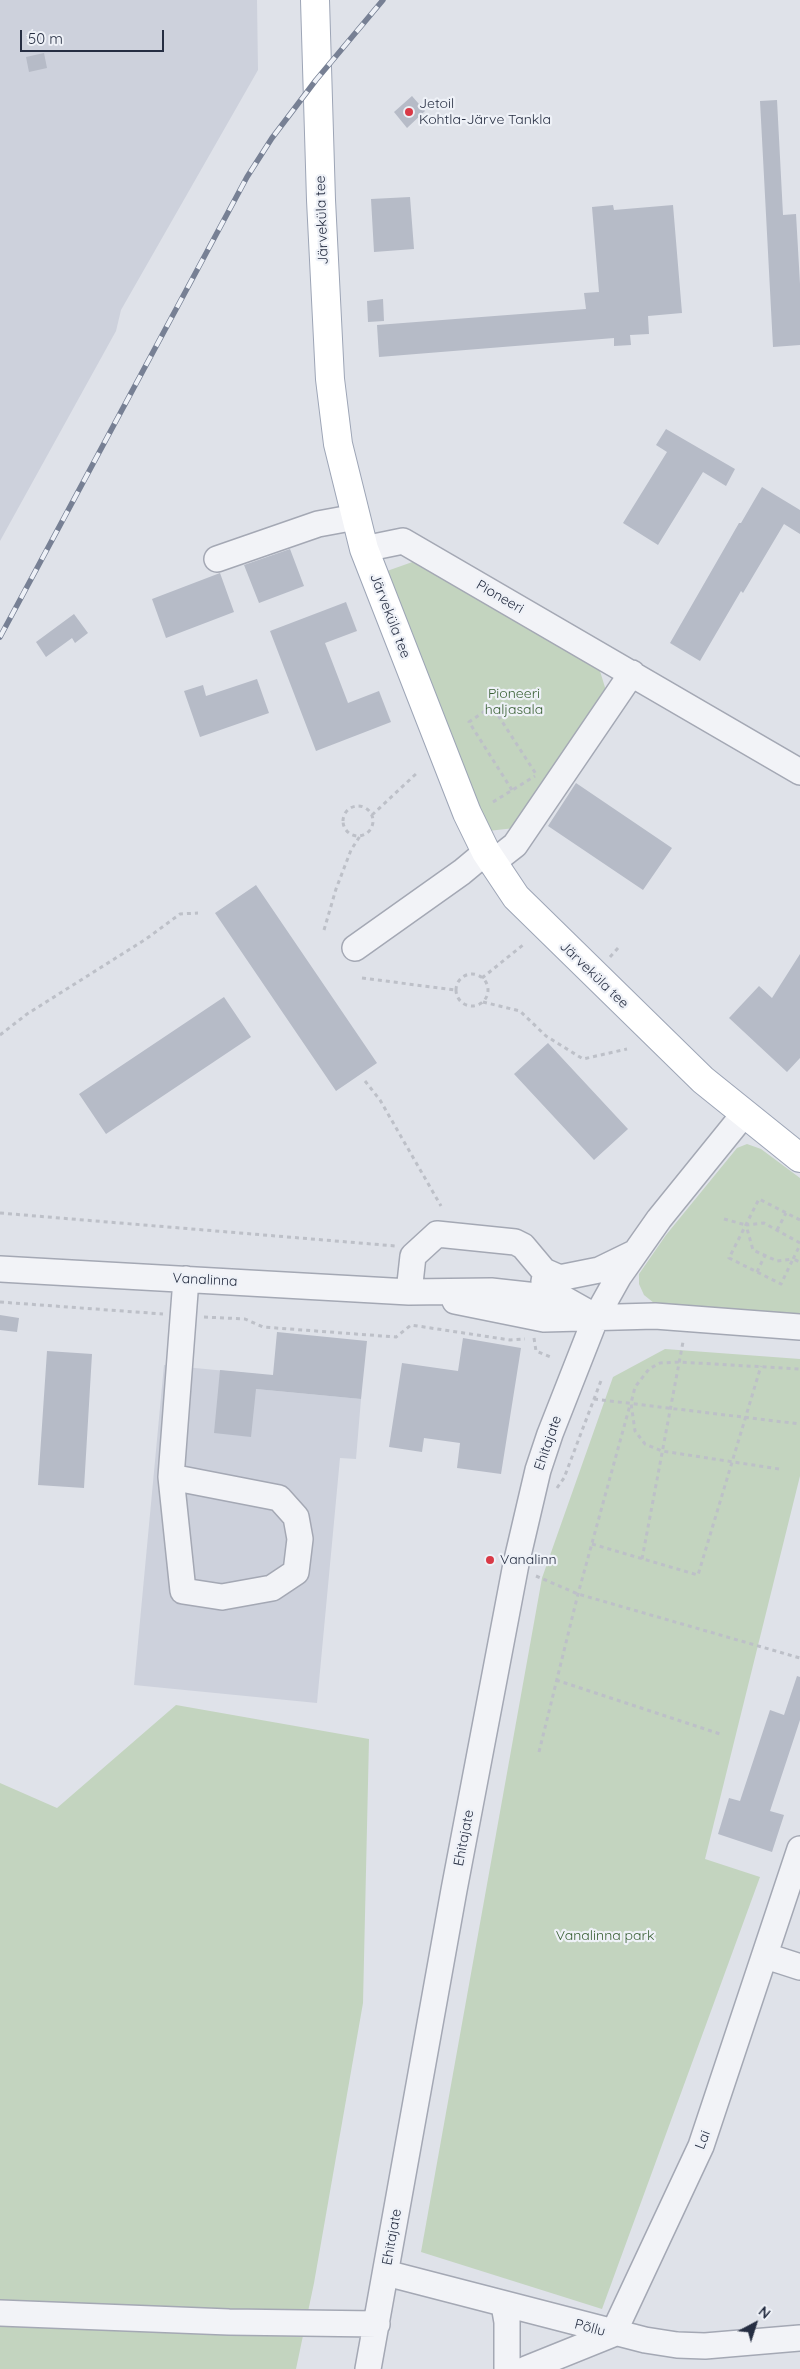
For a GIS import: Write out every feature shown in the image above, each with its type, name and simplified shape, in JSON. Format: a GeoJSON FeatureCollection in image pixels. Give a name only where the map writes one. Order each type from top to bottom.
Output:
{"type":"FeatureCollection","features":[{"type":"Feature","properties":{"kind":"main road","name":"Järveküla tee"},"geometry":{"type":"LineString","coordinates":[[315,0],[321,200],[330,379],[338,444],[364,549],[438,742],[489,858],[516,898],[703,1080],[800,1158]]}},
{"type":"Feature","properties":{"kind":"street"},"geometry":{"type":"LineString","coordinates":[[217,559],[318,524],[356,517]]}},
{"type":"Feature","properties":{"kind":"street","name":"Pioneeri"},"geometry":{"type":"LineString","coordinates":[[364,549],[403,541],[800,772]]}},
{"type":"Feature","properties":{"kind":"street"},"geometry":{"type":"LineString","coordinates":[[354,948],[462,872],[515,845],[632,673]]}},
{"type":"Feature","properties":{"kind":"street"},"geometry":{"type":"LineString","coordinates":[[596,1317],[619,1276],[659,1218],[744,1114]]}},
{"type":"Feature","properties":{"kind":"street"},"geometry":{"type":"LineString","coordinates":[[409,1292],[413,1256],[437,1234],[515,1242],[523,1246],[544,1271],[560,1278]]}},
{"type":"Feature","properties":{"kind":"street"},"geometry":{"type":"LineString","coordinates":[[491,1291],[599,1270],[636,1252]]}},
{"type":"Feature","properties":{"kind":"street","name":"Vanalinna"},"geometry":{"type":"LineString","coordinates":[[0,1269],[409,1292],[491,1291],[564,1299],[596,1317]]}},
{"type":"Feature","properties":{"kind":"street"},"geometry":{"type":"LineString","coordinates":[[171,1477],[279,1498],[296,1517],[300,1539],[296,1572],[272,1588],[222,1597],[183,1591],[171,1477],[186,1279]]}},
{"type":"Feature","properties":{"kind":"street","name":"Vanalinna"},"geometry":{"type":"LineString","coordinates":[[409,1292],[544,1319],[596,1317]]}},
{"type":"Feature","properties":{"kind":"street"},"geometry":{"type":"LineString","coordinates":[[596,1317],[655,1316],[800,1327]]}},
{"type":"Feature","properties":{"kind":"street","name":"Ehitajate"},"geometry":{"type":"LineString","coordinates":[[368,2369],[454,1890],[516,1564],[541,1461],[596,1317]]}},
{"type":"Feature","properties":{"kind":"street","name":"Lai"},"geometry":{"type":"LineString","coordinates":[[613,2334],[701,2146],[766,1956],[800,1849]]}},
{"type":"Feature","properties":{"kind":"street"},"geometry":{"type":"LineString","coordinates":[[766,1956],[800,1967]]}},
{"type":"Feature","properties":{"kind":"street","name":"Põllu"},"geometry":{"type":"LineString","coordinates":[[386,2273],[613,2334],[677,2345],[705,2346],[800,2338]]}},
{"type":"Feature","properties":{"kind":"street"},"geometry":{"type":"LineString","coordinates":[[504,2305],[507,2322],[507,2369]]}},
{"type":"Feature","properties":{"kind":"street"},"geometry":{"type":"LineString","coordinates":[[0,2313],[229,2322],[377,2324]]}},
{"type":"Feature","properties":{"kind":"street"},"geometry":{"type":"LineString","coordinates":[[526,2369],[613,2334]]}},
{"type":"Feature","properties":{"kind":"path"},"geometry":{"type":"LineString","coordinates":[[512,790],[468,722],[492,706],[537,775]]}},
{"type":"Feature","properties":{"kind":"path"},"geometry":{"type":"LineString","coordinates":[[493,802],[551,766],[564,773]]}},
{"type":"Feature","properties":{"kind":"path"},"geometry":{"type":"LineString","coordinates":[[372,815],[418,772]]}},
{"type":"Feature","properties":{"kind":"path"},"geometry":{"type":"LineString","coordinates":[[324,930],[336,889],[351,850],[360,836],[371,828],[372,815],[369,810],[355,806],[346,811],[343,821],[346,830],[350,834],[360,836]]}},
{"type":"Feature","properties":{"kind":"path"},"geometry":{"type":"LineString","coordinates":[[0,1035],[27,1014],[146,939],[180,914],[198,914]]}},
{"type":"Feature","properties":{"kind":"path"},"geometry":{"type":"LineString","coordinates":[[482,978],[523,945]]}},
{"type":"Feature","properties":{"kind":"path"},"geometry":{"type":"LineString","coordinates":[[483,1002],[488,993],[488,987],[482,978],[468,974],[459,980],[455,990],[462,1004],[473,1006],[483,1002],[520,1011],[546,1036],[583,1059],[627,1049]]}},
{"type":"Feature","properties":{"kind":"path"},"geometry":{"type":"LineString","coordinates":[[362,978],[455,990]]}},
{"type":"Feature","properties":{"kind":"path"},"geometry":{"type":"LineString","coordinates":[[365,1081],[380,1100],[441,1206]]}},
{"type":"Feature","properties":{"kind":"path"},"geometry":{"type":"LineString","coordinates":[[724,1219],[746,1225],[764,1223],[800,1244],[781,1284],[729,1258],[746,1225],[759,1199],[800,1220]]}},
{"type":"Feature","properties":{"kind":"path"},"geometry":{"type":"LineString","coordinates":[[0,1213],[400,1246]]}},
{"type":"Feature","properties":{"kind":"path"},"geometry":{"type":"LineString","coordinates":[[777,1230],[786,1213]]}},
{"type":"Feature","properties":{"kind":"path"},"geometry":{"type":"LineString","coordinates":[[746,1225],[753,1250],[777,1261],[793,1259],[800,1262]]}},
{"type":"Feature","properties":{"kind":"path"},"geometry":{"type":"LineString","coordinates":[[757,1272],[765,1255]]}},
{"type":"Feature","properties":{"kind":"path"},"geometry":{"type":"LineString","coordinates":[[0,1302],[245,1319],[263,1327],[396,1337],[411,1325],[510,1340],[534,1339]]}},
{"type":"Feature","properties":{"kind":"path"},"geometry":{"type":"LineString","coordinates":[[535,1332],[536,1351],[553,1358]]}},
{"type":"Feature","properties":{"kind":"path"},"geometry":{"type":"LineString","coordinates":[[642,1558],[683,1342]]}},
{"type":"Feature","properties":{"kind":"path"},"geometry":{"type":"LineString","coordinates":[[539,1752],[578,1594],[634,1387],[649,1369],[660,1363],[679,1362],[800,1369]]}},
{"type":"Feature","properties":{"kind":"path"},"geometry":{"type":"LineString","coordinates":[[592,1544],[698,1575],[761,1366]]}},
{"type":"Feature","properties":{"kind":"path"},"geometry":{"type":"LineString","coordinates":[[564,1478],[602,1378]]}},
{"type":"Feature","properties":{"kind":"path"},"geometry":{"type":"LineString","coordinates":[[594,1399],[800,1424]]}},
{"type":"Feature","properties":{"kind":"path"},"geometry":{"type":"LineString","coordinates":[[631,1403],[634,1431],[645,1444],[662,1451],[779,1469]]}},
{"type":"Feature","properties":{"kind":"path"},"geometry":{"type":"LineString","coordinates":[[535,1576],[578,1594],[800,1658]]}},
{"type":"Feature","properties":{"kind":"path"},"geometry":{"type":"LineString","coordinates":[[556,1680],[720,1734]]}},
{"type":"Feature","properties":{"kind":"shaded area"},"geometry":{"type":"Polygon","coordinates":[[[0,0],[257,0],[258,70],[121,310],[116,331],[0,541],[0,0]]]}},
{"type":"Feature","properties":{"kind":"shaded area"},"geometry":{"type":"Polygon","coordinates":[[[164,1365],[257,1374],[256,1389],[361,1399],[356,1459],[340,1458],[317,1703],[134,1685],[164,1365]]]}},
{"type":"Feature","properties":{"kind":"green space","name":"Pioneeri haljasala"},"geometry":{"type":"Polygon","coordinates":[[[418,560],[600,671],[607,694],[515,828],[488,831],[387,571],[418,560]]]}},
{"type":"Feature","properties":{"kind":"green space"},"geometry":{"type":"Polygon","coordinates":[[[747,1144],[761,1149],[800,1178],[800,1314],[654,1303],[644,1295],[639,1284],[639,1274],[666,1235],[737,1148],[747,1144]]]}},
{"type":"Feature","properties":{"kind":"green space","name":"Vanalinna park"},"geometry":{"type":"Polygon","coordinates":[[[665,1349],[800,1359],[800,1476],[705,1859],[760,1877],[602,2309],[421,2252],[542,1578],[613,1377],[665,1349]]]}},
{"type":"Feature","properties":{"kind":"green space"},"geometry":{"type":"Polygon","coordinates":[[[176,1705],[369,1739],[363,2003],[314,2283],[296,2369],[0,2369],[0,1783],[57,1808],[176,1705]]]}},
{"type":"Feature","properties":{"kind":"building"},"geometry":{"type":"Polygon","coordinates":[[[44,53],[47,68],[29,72],[26,57],[44,53]]]}},
{"type":"Feature","properties":{"kind":"building","name":"Jetoil Kohtla-Järve Tankla"},"geometry":{"type":"Polygon","coordinates":[[[412,96],[425,111],[407,128],[394,112],[412,96]]]}},
{"type":"Feature","properties":{"kind":"building"},"geometry":{"type":"Polygon","coordinates":[[[777,100],[783,215],[796,214],[800,284],[800,345],[773,347],[760,101],[777,100]]]}},
{"type":"Feature","properties":{"kind":"building"},"geometry":{"type":"Polygon","coordinates":[[[410,197],[414,249],[374,252],[371,199],[410,197]]]}},
{"type":"Feature","properties":{"kind":"building"},"geometry":{"type":"Polygon","coordinates":[[[613,205],[614,210],[673,205],[682,313],[648,316],[649,334],[630,335],[631,345],[614,346],[614,338],[379,357],[377,325],[586,309],[584,293],[599,292],[592,207],[613,205]]]}},
{"type":"Feature","properties":{"kind":"building"},"geometry":{"type":"Polygon","coordinates":[[[383,299],[384,321],[368,322],[367,301],[383,299]]]}},
{"type":"Feature","properties":{"kind":"building"},"geometry":{"type":"Polygon","coordinates":[[[666,429],[735,469],[726,486],[703,472],[658,545],[623,523],[667,452],[656,445],[666,429]]]}},
{"type":"Feature","properties":{"kind":"building"},"geometry":{"type":"Polygon","coordinates":[[[762,487],[800,510],[800,534],[784,524],[743,593],[741,591],[700,661],[670,643],[739,523],[741,523],[762,487]]]}},
{"type":"Feature","properties":{"kind":"building"},"geometry":{"type":"Polygon","coordinates":[[[290,549],[304,586],[259,603],[244,565],[290,549]]]}},
{"type":"Feature","properties":{"kind":"building"},"geometry":{"type":"Polygon","coordinates":[[[220,573],[234,612],[166,638],[152,599],[220,573]]]}},
{"type":"Feature","properties":{"kind":"building"},"geometry":{"type":"Polygon","coordinates":[[[346,602],[357,631],[325,643],[348,703],[379,691],[391,722],[316,751],[270,631],[346,602]]]}},
{"type":"Feature","properties":{"kind":"building"},"geometry":{"type":"Polygon","coordinates":[[[74,614],[88,633],[75,643],[72,638],[46,657],[36,642],[74,614]]]}},
{"type":"Feature","properties":{"kind":"building"},"geometry":{"type":"Polygon","coordinates":[[[257,679],[269,713],[200,737],[184,691],[203,685],[206,696],[257,679]]]}},
{"type":"Feature","properties":{"kind":"building"},"geometry":{"type":"Polygon","coordinates":[[[576,783],[672,848],[643,890],[548,826],[576,783]]]}},
{"type":"Feature","properties":{"kind":"building"},"geometry":{"type":"Polygon","coordinates":[[[256,885],[377,1063],[336,1091],[215,913],[256,885]]]}},
{"type":"Feature","properties":{"kind":"building"},"geometry":{"type":"Polygon","coordinates":[[[800,954],[800,1058],[787,1072],[729,1018],[759,986],[772,998],[800,954]]]}},
{"type":"Feature","properties":{"kind":"building"},"geometry":{"type":"Polygon","coordinates":[[[224,997],[251,1037],[106,1134],[79,1094],[224,997]]]}},
{"type":"Feature","properties":{"kind":"building"},"geometry":{"type":"Polygon","coordinates":[[[548,1043],[628,1129],[594,1160],[514,1074],[548,1043]]]}},
{"type":"Feature","properties":{"kind":"building"},"geometry":{"type":"Polygon","coordinates":[[[0,1315],[19,1318],[17,1332],[0,1330],[0,1315]]]}},
{"type":"Feature","properties":{"kind":"building"},"geometry":{"type":"Polygon","coordinates":[[[277,1332],[367,1341],[361,1399],[256,1389],[251,1437],[214,1433],[220,1370],[273,1375],[277,1332]]]}},
{"type":"Feature","properties":{"kind":"building"},"geometry":{"type":"Polygon","coordinates":[[[463,1338],[521,1348],[501,1474],[457,1468],[460,1443],[424,1438],[422,1452],[389,1447],[402,1363],[458,1371],[463,1338]]]}},
{"type":"Feature","properties":{"kind":"building"},"geometry":{"type":"Polygon","coordinates":[[[47,1351],[92,1354],[84,1488],[38,1485],[47,1351]]]}},
{"type":"Feature","properties":{"kind":"building"},"geometry":{"type":"Polygon","coordinates":[[[797,1676],[800,1677],[800,1720],[770,1811],[784,1815],[772,1852],[718,1834],[729,1798],[740,1801],[770,1710],[784,1715],[797,1676]]]}},
{"type":"Feature","properties":{"kind":"railway"},"geometry":{"type":"LineString","coordinates":[[0,637],[247,177],[272,138],[316,80],[383,0]]}},
{"type":"Feature","properties":{"kind":"place","name":"Jetoil Kohtla-Järve Tankla"},"geometry":{"type":"Point","coordinates":[409,112]}},
{"type":"Feature","properties":{"kind":"place","name":"Vanalinn"},"geometry":{"type":"Point","coordinates":[490,1560]}}]}
